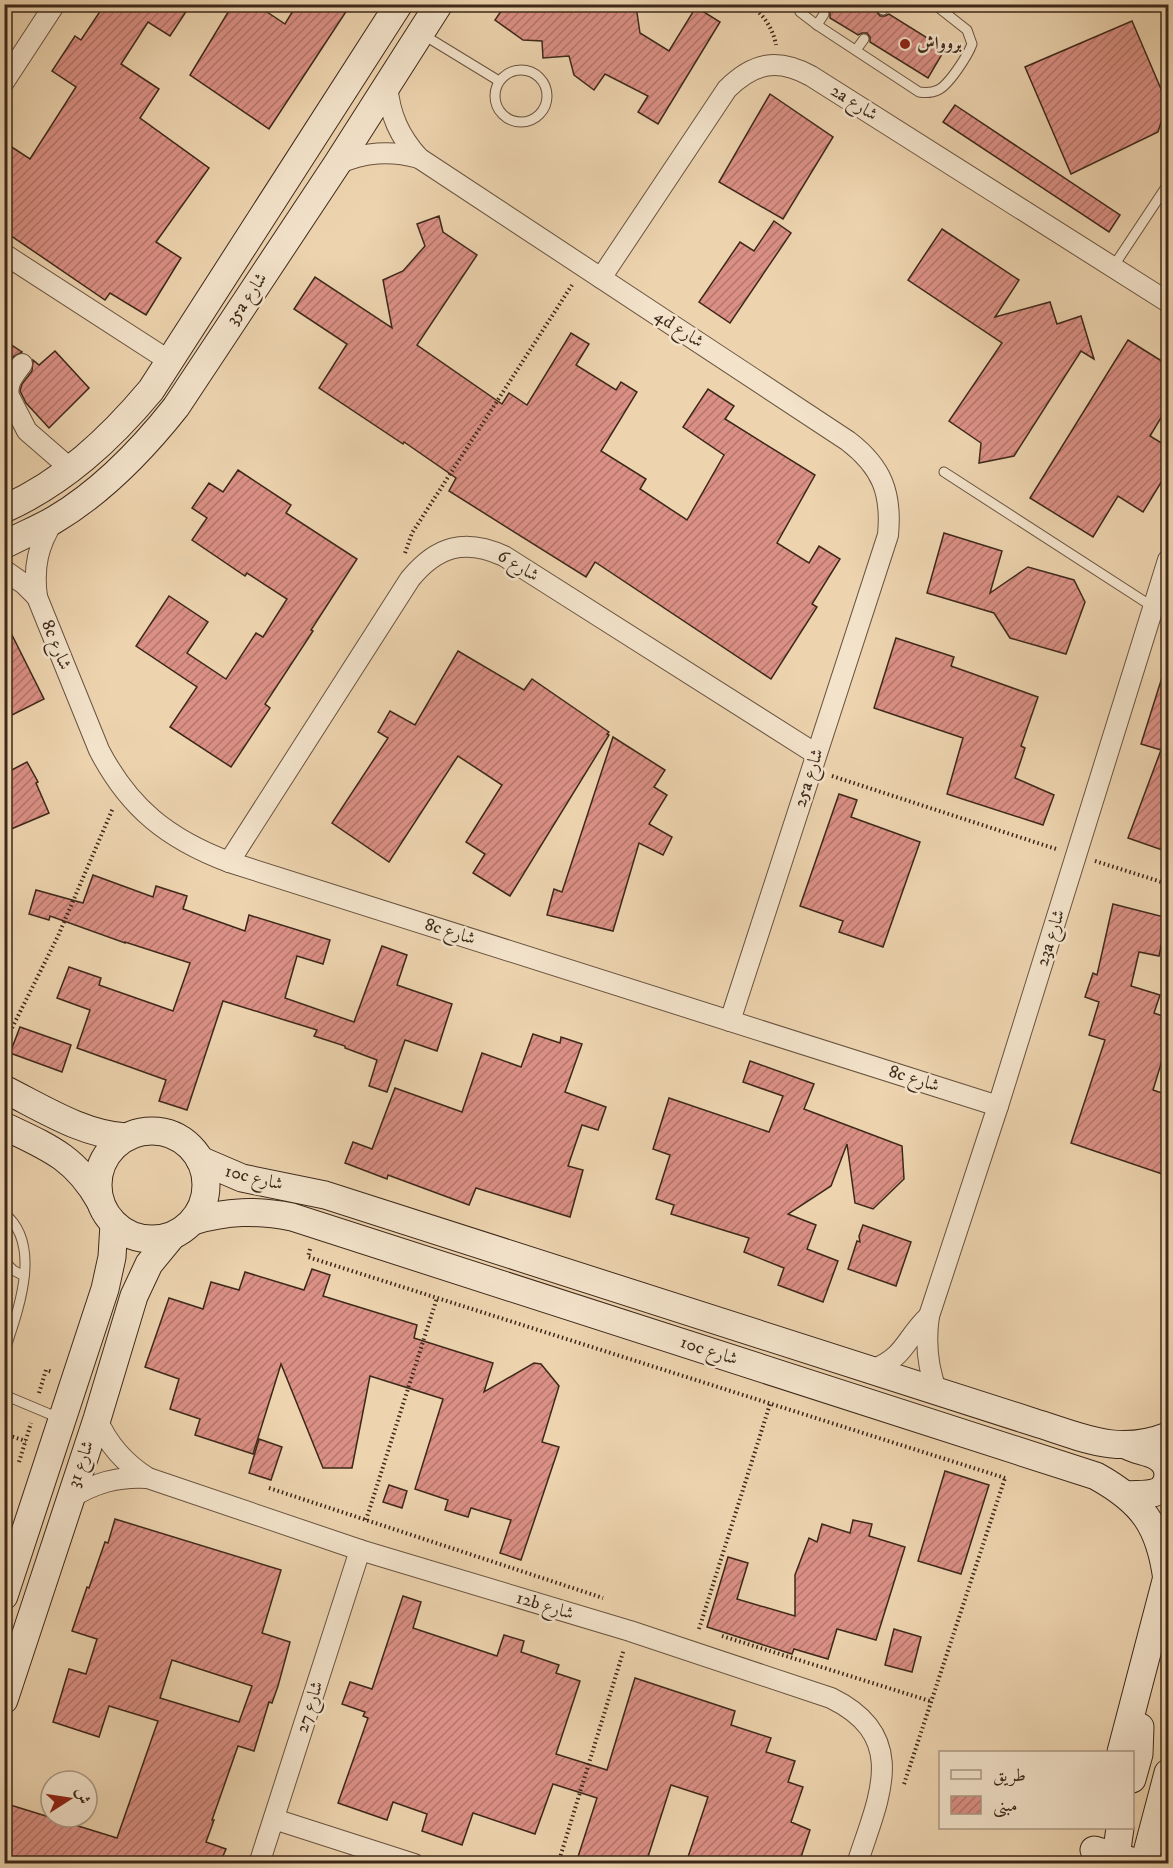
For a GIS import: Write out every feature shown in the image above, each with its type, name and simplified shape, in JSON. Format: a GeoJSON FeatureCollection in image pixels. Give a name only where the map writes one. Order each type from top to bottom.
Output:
{"type":"FeatureCollection","features":[{"type":"Feature","properties":{"kind":"street"},"geometry":{"type":"LineString","coordinates":[[4,82],[55,4]]}},
{"type":"Feature","properties":{"kind":"street","name":"35a شارع"},"geometry":{"type":"LineString","coordinates":[[4,509],[72,470],[101,446],[152,390],[399,4]]}},
{"type":"Feature","properties":{"kind":"street","name":"35a شارع"},"geometry":{"type":"LineString","coordinates":[[4,544],[54,520],[108,480],[133,458],[176,407],[337,164],[439,4]]}},
{"type":"Feature","properties":{"kind":"street"},"geometry":{"type":"LineString","coordinates":[[601,278],[727,88],[741,75],[757,67],[776,64]]}},
{"type":"Feature","properties":{"kind":"street","name":"2a شارع"},"geometry":{"type":"LineString","coordinates":[[776,64],[795,67],[811,76],[1168,302]]}},
{"type":"Feature","properties":{"kind":"street","name":"4d شارع"},"geometry":{"type":"LineString","coordinates":[[387,85],[392,117],[399,132],[419,158],[863,452],[883,482],[890,517],[888,535]]}},
{"type":"Feature","properties":{"kind":"street","name":"4d شارع"},"geometry":{"type":"LineString","coordinates":[[337,164],[369,154],[403,154],[419,158]]}},
{"type":"Feature","properties":{"kind":"street"},"geometry":{"type":"LineString","coordinates":[[4,254],[171,362]]}},
{"type":"Feature","properties":{"kind":"street"},"geometry":{"type":"LineString","coordinates":[[22,364],[9,386],[11,401],[27,431],[72,470]]}},
{"type":"Feature","properties":{"kind":"street","name":"8c شارع"},"geometry":{"type":"LineString","coordinates":[[54,520],[43,537],[37,556],[34,577],[37,597],[99,750],[122,788],[139,808],[180,841],[229,862],[998,1106]]}},
{"type":"Feature","properties":{"kind":"street","name":"25a شارع"},"geometry":{"type":"LineString","coordinates":[[730,1021],[888,535]]}},
{"type":"Feature","properties":{"kind":"street","name":"شارع 6"},"geometry":{"type":"LineString","coordinates":[[229,862],[410,579],[421,565],[436,554],[452,548],[470,546],[488,549],[504,556],[814,762]]}},
{"type":"Feature","properties":{"kind":"street","name":"23a شارع"},"geometry":{"type":"LineString","coordinates":[[938,1392],[926,1353],[929,1316],[998,1106],[1168,560]]}},
{"type":"Feature","properties":{"kind":"street","name":"8c شارع"},"geometry":{"type":"LineString","coordinates":[[4,570],[24,584],[37,597]]}},
{"type":"Feature","properties":{"kind":"street"},"geometry":{"type":"LineString","coordinates":[[4,1089],[81,1128],[95,1133],[126,1137]]}},
{"type":"Feature","properties":{"kind":"street"},"geometry":{"type":"LineString","coordinates":[[4,1126],[56,1151],[70,1161],[82,1173],[114,1224],[141,1239],[157,1240],[183,1229],[202,1208],[206,1192],[206,1176],[201,1161],[181,1139],[168,1133],[140,1132],[126,1137],[114,1146],[106,1158],[100,1172],[100,1201]]}},
{"type":"Feature","properties":{"kind":"street","name":"10c شارع"},"geometry":{"type":"LineString","coordinates":[[201,1161],[242,1178],[325,1195],[1106,1444],[1127,1446],[1148,1443],[1168,1436]]}},
{"type":"Feature","properties":{"kind":"street","name":"10c شارع"},"geometry":{"type":"LineString","coordinates":[[183,1229],[213,1215],[254,1211],[292,1217],[1096,1476],[1126,1495],[1139,1507],[1154,1529],[1168,1576]]}},
{"type":"Feature","properties":{"kind":"street","name":"شارع 31"},"geometry":{"type":"LineString","coordinates":[[4,1596],[107,1281],[112,1257],[114,1224]]}},
{"type":"Feature","properties":{"kind":"street","name":"شارع 31"},"geometry":{"type":"LineString","coordinates":[[4,1700],[141,1279],[149,1263],[183,1229]]}},
{"type":"Feature","properties":{"kind":"street","name":"23a شارع"},"geometry":{"type":"LineString","coordinates":[[872,1370],[893,1360],[902,1352],[917,1328],[929,1316]]}},
{"type":"Feature","properties":{"kind":"street","name":"12b شارع"},"geometry":{"type":"LineString","coordinates":[[97,1419],[112,1447],[128,1464],[148,1478]]}},
{"type":"Feature","properties":{"kind":"street"},"geometry":{"type":"LineString","coordinates":[[1126,1495],[1156,1494],[1162,1490],[1168,1477],[1165,1464],[1160,1459],[1127,1446]]}},
{"type":"Feature","properties":{"kind":"street","name":"12b شارع"},"geometry":{"type":"LineString","coordinates":[[69,1499],[93,1485],[106,1481],[134,1477],[148,1478],[360,1550],[630,1631],[844,1704],[857,1713],[875,1737],[882,1765],[880,1793],[857,1863]]}},
{"type":"Feature","properties":{"kind":"street","name":"شارع 27"},"geometry":{"type":"LineString","coordinates":[[259,1863],[360,1550]]}},
{"type":"Feature","properties":{"kind":"street"},"geometry":{"type":"LineString","coordinates":[[1121,1751],[1168,1576]]}},
{"type":"Feature","properties":{"kind":"street"},"geometry":{"type":"LineString","coordinates":[[1134,1770],[1141,1737],[1135,1703]]}},
{"type":"Feature","properties":{"kind":"street"},"geometry":{"type":"LineString","coordinates":[[1134,1820],[1168,1773]]}},
{"type":"Feature","properties":{"kind":"street"},"geometry":{"type":"LineString","coordinates":[[274,1818],[414,1863]]}},
{"type":"Feature","properties":{"kind":"street"},"geometry":{"type":"LineString","coordinates":[[1109,1855],[1119,1829]]}},
{"type":"Feature","properties":{"kind":"street"},"geometry":{"type":"LineString","coordinates":[[1109,1855],[1128,1829]]}},
{"type":"Feature","properties":{"kind":"lane"},"geometry":{"type":"LineString","coordinates":[[797,4],[800,12],[817,25],[920,92],[927,93],[939,90],[949,82],[970,48],[972,39],[967,30],[934,4]]}},
{"type":"Feature","properties":{"kind":"lane"},"geometry":{"type":"LineString","coordinates":[[817,25],[824,14]]}},
{"type":"Feature","properties":{"kind":"lane"},"geometry":{"type":"LineString","coordinates":[[420,33],[499,81]]}},
{"type":"Feature","properties":{"kind":"lane"},"geometry":{"type":"LineString","coordinates":[[856,50],[864,39]]}},
{"type":"Feature","properties":{"kind":"lane"},"geometry":{"type":"LineString","coordinates":[[515,70],[525,70],[535,74],[542,81],[546,90],[543,110],[526,121],[516,121],[506,117],[499,110],[495,101],[495,91],[499,81],[506,74],[515,70]]}},
{"type":"Feature","properties":{"kind":"lane"},"geometry":{"type":"LineString","coordinates":[[1113,267],[1168,184]]}},
{"type":"Feature","properties":{"kind":"lane"},"geometry":{"type":"LineString","coordinates":[[944,472],[1153,607]]}},
{"type":"Feature","properties":{"kind":"lane"},"geometry":{"type":"LineString","coordinates":[[4,1213],[17,1226],[21,1235],[24,1276],[19,1306],[4,1353]]}},
{"type":"Feature","properties":{"kind":"lane"},"geometry":{"type":"LineString","coordinates":[[4,1261],[24,1276]]}},
{"type":"Feature","properties":{"kind":"lane"},"geometry":{"type":"LineString","coordinates":[[4,1392],[9,1397],[63,1419]]}},
{"type":"Feature","properties":{"kind":"path"},"geometry":{"type":"LineString","coordinates":[[748,4],[763,17],[770,27],[775,39],[776,64]]}},
{"type":"Feature","properties":{"kind":"path"},"geometry":{"type":"LineString","coordinates":[[410,579],[405,555],[412,533],[584,267]]}},
{"type":"Feature","properties":{"kind":"path"},"geometry":{"type":"LineString","coordinates":[[814,762],[1077,856],[1168,884]]}},
{"type":"Feature","properties":{"kind":"path"},"geometry":{"type":"LineString","coordinates":[[4,1044],[57,936],[122,788]]}},
{"type":"Feature","properties":{"kind":"path"},"geometry":{"type":"LineString","coordinates":[[317,1225],[308,1257],[1005,1478]]}},
{"type":"Feature","properties":{"kind":"path"},"geometry":{"type":"LineString","coordinates":[[366,1520],[437,1298]]}},
{"type":"Feature","properties":{"kind":"path"},"geometry":{"type":"LineString","coordinates":[[710,1632],[699,1629],[770,1404]]}},
{"type":"Feature","properties":{"kind":"path"},"geometry":{"type":"LineString","coordinates":[[903,1788],[1009,1465],[1017,1467],[1022,1453]]}},
{"type":"Feature","properties":{"kind":"path"},"geometry":{"type":"LineString","coordinates":[[269,1488],[610,1600]]}},
{"type":"Feature","properties":{"kind":"path"},"geometry":{"type":"LineString","coordinates":[[558,1863],[630,1631]]}},
{"type":"Feature","properties":{"kind":"path"},"geometry":{"type":"LineString","coordinates":[[721,1636],[930,1701]]}},
{"type":"Feature","properties":{"kind":"path"},"geometry":{"type":"LineString","coordinates":[[1056,1863],[1109,1855]]}},
{"type":"Feature","properties":{"kind":"building"},"geometry":{"type":"Polygon","coordinates":[[[105,4],[191,4],[170,36],[148,22],[121,64],[159,89],[140,118],[209,168],[156,242],[181,258],[146,315],[110,293],[105,300],[4,231],[4,142],[30,159],[76,87],[52,71],[75,36],[81,40],[105,4]]]}},
{"type":"Feature","properties":{"kind":"building"},"geometry":{"type":"Polygon","coordinates":[[[233,4],[255,4],[285,24],[297,4],[351,4],[269,129],[190,75],[233,4]]]}},
{"type":"Feature","properties":{"kind":"building"},"geometry":{"type":"Polygon","coordinates":[[[506,4],[603,4],[609,9],[636,6],[640,33],[669,51],[696,7],[720,22],[658,124],[638,112],[648,96],[605,74],[594,90],[574,75],[569,56],[543,58],[542,41],[523,40],[495,20],[506,4]]]}},
{"type":"Feature","properties":{"kind":"building","name":"بروواش"},"geometry":{"type":"Polygon","coordinates":[[[809,4],[874,4],[880,16],[889,14],[945,49],[928,78],[870,42],[867,33],[858,35],[830,18],[830,11],[827,8],[818,10],[809,4]]]}},
{"type":"Feature","properties":{"kind":"building"},"geometry":{"type":"Polygon","coordinates":[[[1132,21],[1167,103],[1158,132],[1071,174],[1025,67],[1132,21]]]}},
{"type":"Feature","properties":{"kind":"building"},"geometry":{"type":"Polygon","coordinates":[[[770,94],[833,137],[783,219],[719,182],[770,94]]]}},
{"type":"Feature","properties":{"kind":"building"},"geometry":{"type":"Polygon","coordinates":[[[955,105],[1120,215],[1109,232],[943,122],[955,105]]]}},
{"type":"Feature","properties":{"kind":"building"},"geometry":{"type":"Polygon","coordinates":[[[439,216],[443,232],[477,255],[417,345],[502,404],[509,393],[527,405],[571,333],[589,344],[576,365],[616,390],[621,382],[637,392],[601,451],[646,479],[640,489],[687,520],[724,455],[683,427],[708,389],[734,406],[725,419],[815,475],[777,543],[809,563],[819,546],[840,559],[812,604],[817,607],[771,679],[595,562],[586,577],[449,491],[456,478],[319,388],[347,344],[294,309],[315,277],[392,328],[383,280],[403,271],[425,246],[417,224],[439,216]]]}},
{"type":"Feature","properties":{"kind":"building"},"geometry":{"type":"Polygon","coordinates":[[[774,221],[791,233],[730,323],[699,302],[740,242],[754,251],[774,221]]]}},
{"type":"Feature","properties":{"kind":"building"},"geometry":{"type":"Polygon","coordinates":[[[942,229],[1019,280],[995,317],[1050,302],[1057,324],[1081,316],[1094,359],[1081,351],[1014,456],[979,463],[981,443],[949,421],[1002,343],[908,280],[942,229]]]}},
{"type":"Feature","properties":{"kind":"building"},"geometry":{"type":"Polygon","coordinates":[[[4,340],[22,352],[13,357],[4,368],[4,340]]]}},
{"type":"Feature","properties":{"kind":"building"},"geometry":{"type":"Polygon","coordinates":[[[1128,340],[1168,365],[1168,406],[1150,436],[1168,447],[1168,471],[1143,512],[1118,496],[1093,537],[1030,498],[1128,340]]]}},
{"type":"Feature","properties":{"kind":"building"},"geometry":{"type":"Polygon","coordinates":[[[55,351],[89,388],[49,428],[26,403],[20,391],[22,384],[32,371],[33,360],[39,365],[55,351]]]}},
{"type":"Feature","properties":{"kind":"building"},"geometry":{"type":"Polygon","coordinates":[[[238,470],[291,505],[286,513],[357,559],[265,704],[270,708],[231,767],[170,727],[197,687],[136,646],[169,596],[208,622],[187,653],[226,679],[256,633],[263,637],[287,599],[247,573],[245,576],[192,540],[207,518],[192,508],[209,483],[223,492],[238,470]]]}},
{"type":"Feature","properties":{"kind":"building"},"geometry":{"type":"Polygon","coordinates":[[[944,533],[1002,551],[990,593],[1028,567],[1074,580],[1085,602],[1066,654],[1010,638],[994,613],[927,593],[944,533]]]}},
{"type":"Feature","properties":{"kind":"building"},"geometry":{"type":"Polygon","coordinates":[[[4,619],[44,699],[4,719],[4,619]]]}},
{"type":"Feature","properties":{"kind":"building"},"geometry":{"type":"Polygon","coordinates":[[[896,638],[954,657],[951,666],[1038,697],[1021,746],[1025,748],[1015,778],[1054,795],[1043,825],[947,794],[963,738],[874,708],[896,638]]]}},
{"type":"Feature","properties":{"kind":"building"},"geometry":{"type":"Polygon","coordinates":[[[458,651],[524,690],[532,679],[609,732],[510,896],[473,873],[485,854],[466,842],[502,785],[458,756],[389,862],[332,823],[388,738],[378,732],[390,711],[415,725],[458,651]]]}},
{"type":"Feature","properties":{"kind":"building"},"geometry":{"type":"Polygon","coordinates":[[[1164,671],[1168,671],[1168,852],[1128,838],[1161,750],[1141,744],[1164,671]]]}},
{"type":"Feature","properties":{"kind":"building"},"geometry":{"type":"Polygon","coordinates":[[[613,737],[665,770],[654,787],[667,795],[649,824],[672,837],[663,855],[639,843],[613,931],[547,915],[554,889],[562,892],[613,737]]]}},
{"type":"Feature","properties":{"kind":"building"},"geometry":{"type":"Polygon","coordinates":[[[27,762],[38,782],[36,783],[49,813],[4,832],[4,774],[27,762]]]}},
{"type":"Feature","properties":{"kind":"building"},"geometry":{"type":"Polygon","coordinates":[[[839,794],[857,800],[851,817],[920,842],[883,947],[839,932],[843,921],[800,906],[839,794]]]}},
{"type":"Feature","properties":{"kind":"building"},"geometry":{"type":"Polygon","coordinates":[[[93,875],[153,897],[156,886],[187,896],[183,909],[245,931],[249,915],[330,940],[323,964],[297,956],[285,998],[354,1022],[382,946],[407,955],[397,985],[452,1004],[437,1051],[405,1040],[387,1092],[369,1086],[377,1060],[314,1036],[317,1030],[223,1001],[187,1110],[159,1101],[166,1080],[77,1048],[90,1010],[57,998],[69,967],[101,978],[99,985],[173,1011],[190,963],[50,916],[49,920],[29,914],[36,890],[83,903],[93,875]]]}},
{"type":"Feature","properties":{"kind":"building"},"geometry":{"type":"Polygon","coordinates":[[[1113,904],[1168,918],[1168,939],[1163,937],[1159,956],[1139,952],[1131,986],[1160,995],[1154,1013],[1168,1018],[1168,1041],[1153,1090],[1168,1095],[1168,1176],[1071,1143],[1105,1040],[1089,1035],[1099,1002],[1085,997],[1093,973],[1097,975],[1113,904]]]}},
{"type":"Feature","properties":{"kind":"building"},"geometry":{"type":"Polygon","coordinates":[[[20,1027],[71,1045],[62,1072],[10,1053],[20,1027]]]}},
{"type":"Feature","properties":{"kind":"building"},"geometry":{"type":"Polygon","coordinates":[[[533,1034],[560,1043],[561,1037],[582,1044],[565,1092],[606,1107],[598,1130],[582,1125],[568,1166],[583,1170],[570,1217],[476,1188],[469,1205],[388,1175],[387,1179],[345,1163],[353,1142],[372,1149],[395,1088],[462,1112],[482,1053],[521,1067],[533,1034]]]}},
{"type":"Feature","properties":{"kind":"building"},"geometry":{"type":"Polygon","coordinates":[[[750,1061],[814,1084],[804,1109],[902,1146],[904,1179],[873,1209],[855,1203],[847,1144],[831,1186],[788,1214],[816,1225],[807,1249],[838,1261],[823,1302],[778,1285],[784,1268],[744,1252],[749,1238],[671,1214],[674,1205],[656,1199],[670,1155],[653,1149],[669,1098],[769,1132],[783,1096],[743,1082],[750,1061]]]}},
{"type":"Feature","properties":{"kind":"building"},"geometry":{"type":"Polygon","coordinates":[[[863,1225],[911,1242],[896,1286],[848,1269],[857,1241],[860,1242],[859,1236],[863,1225]]]}},
{"type":"Feature","properties":{"kind":"building"},"geometry":{"type":"Polygon","coordinates":[[[312,1269],[330,1275],[323,1296],[417,1325],[414,1338],[493,1363],[484,1392],[534,1363],[541,1364],[559,1386],[542,1442],[559,1447],[521,1560],[500,1553],[511,1520],[471,1508],[468,1517],[445,1510],[448,1500],[415,1489],[443,1399],[370,1376],[352,1468],[323,1468],[281,1364],[253,1454],[195,1435],[200,1419],[170,1409],[179,1379],[145,1367],[169,1298],[203,1309],[211,1282],[239,1290],[245,1272],[304,1290],[312,1269]]]}},
{"type":"Feature","properties":{"kind":"building"},"geometry":{"type":"Polygon","coordinates":[[[259,1439],[282,1447],[271,1480],[249,1473],[259,1439]]]}},
{"type":"Feature","properties":{"kind":"building"},"geometry":{"type":"Polygon","coordinates":[[[945,1471],[989,1485],[961,1574],[918,1561],[945,1471]]]}},
{"type":"Feature","properties":{"kind":"building"},"geometry":{"type":"Polygon","coordinates":[[[389,1485],[407,1491],[402,1508],[383,1502],[389,1485]]]}},
{"type":"Feature","properties":{"kind":"building"},"geometry":{"type":"Polygon","coordinates":[[[115,1519],[281,1570],[262,1633],[290,1642],[278,1686],[272,1703],[269,1702],[254,1751],[238,1746],[212,1820],[214,1820],[206,1842],[226,1849],[220,1863],[4,1863],[4,1803],[39,1814],[39,1829],[88,1829],[117,1838],[158,1721],[109,1706],[99,1737],[53,1722],[69,1669],[86,1674],[97,1639],[72,1631],[105,1542],[108,1543],[115,1519]],[[172,1660],[160,1698],[239,1722],[252,1686],[172,1660]]]}},
{"type":"Feature","properties":{"kind":"building"},"geometry":{"type":"Polygon","coordinates":[[[853,1520],[872,1524],[869,1536],[905,1547],[876,1640],[837,1629],[828,1659],[794,1649],[792,1654],[707,1627],[728,1557],[748,1563],[737,1599],[795,1616],[795,1575],[809,1538],[817,1542],[822,1524],[850,1533],[853,1520]]]}},
{"type":"Feature","properties":{"kind":"building"},"geometry":{"type":"Polygon","coordinates":[[[403,1596],[421,1602],[413,1628],[497,1656],[504,1635],[524,1641],[521,1652],[559,1665],[556,1673],[580,1681],[556,1754],[607,1770],[635,1678],[735,1711],[731,1725],[771,1738],[766,1752],[795,1761],[788,1782],[803,1787],[791,1822],[810,1830],[799,1863],[686,1863],[708,1797],[671,1785],[646,1863],[576,1863],[597,1798],[553,1784],[535,1834],[473,1813],[462,1845],[422,1831],[427,1814],[393,1802],[387,1820],[338,1803],[368,1718],[363,1716],[365,1712],[342,1704],[350,1682],[372,1689],[403,1596]]]}},
{"type":"Feature","properties":{"kind":"building"},"geometry":{"type":"Polygon","coordinates":[[[894,1629],[921,1637],[912,1672],[885,1665],[894,1629]]]}},
{"type":"Feature","properties":{"kind":"place","name":"بروواش"},"geometry":{"type":"Point","coordinates":[905,44]}}]}
